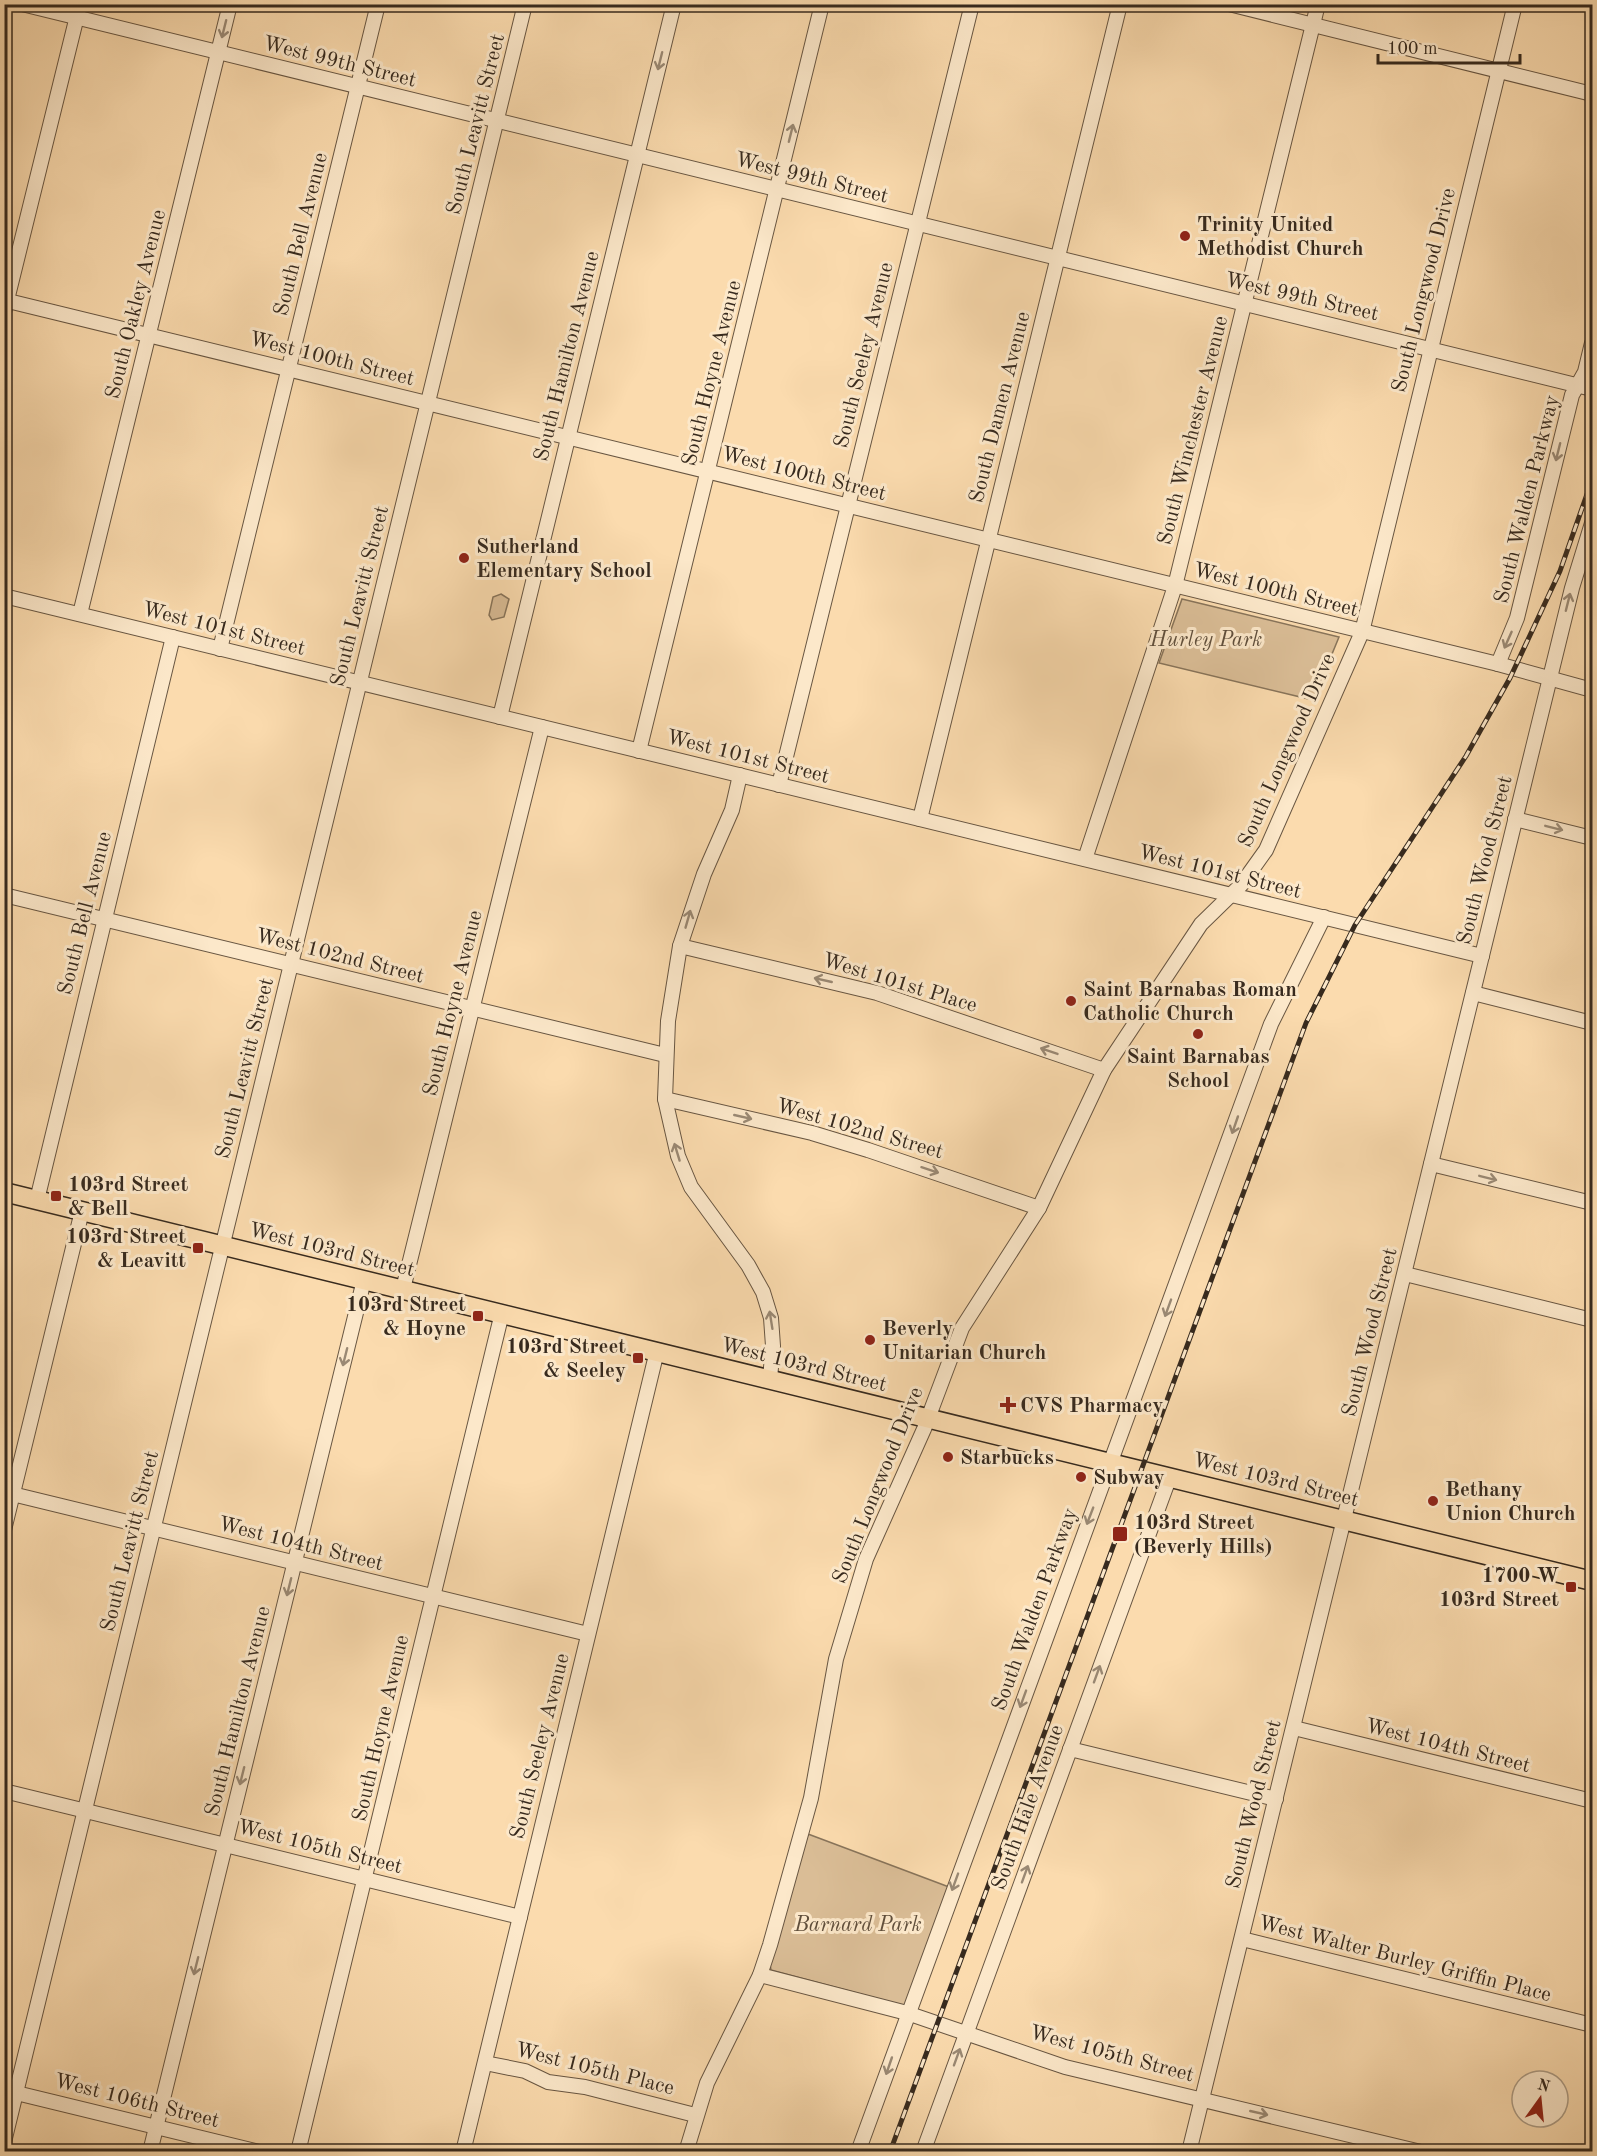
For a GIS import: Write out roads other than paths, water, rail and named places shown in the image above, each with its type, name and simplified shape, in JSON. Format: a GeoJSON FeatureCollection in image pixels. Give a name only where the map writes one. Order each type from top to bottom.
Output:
{"type":"FeatureCollection","features":[{"type":"Feature","properties":{"kind":"main road","name":"West 103rd Street"},"geometry":{"type":"LineString","coordinates":[[4,1192],[1593,1581]]}},
{"type":"Feature","properties":{"kind":"street","name":"West 99th Street"},"geometry":{"type":"LineString","coordinates":[[22,4],[1593,389]]}},
{"type":"Feature","properties":{"kind":"street"},"geometry":{"type":"LineString","coordinates":[[5,304],[80,4]]}},
{"type":"Feature","properties":{"kind":"street","name":"South Oakley Avenue"},"geometry":{"type":"LineString","coordinates":[[81,614],[230,4]]}},
{"type":"Feature","properties":{"kind":"street","name":"South Bell Avenue"},"geometry":{"type":"LineString","coordinates":[[220,649],[378,4]]}},
{"type":"Feature","properties":{"kind":"street","name":"South Leavitt Street"},"geometry":{"type":"LineString","coordinates":[[4,2142],[11,2091],[86,1810],[525,4]]}},
{"type":"Feature","properties":{"kind":"street","name":"South Hamilton Avenue"},"geometry":{"type":"LineString","coordinates":[[500,717],[674,4]]}},
{"type":"Feature","properties":{"kind":"street","name":"South Hoyne Avenue"},"geometry":{"type":"LineString","coordinates":[[639,751],[822,4]]}},
{"type":"Feature","properties":{"kind":"street","name":"South Seeley Avenue"},"geometry":{"type":"LineString","coordinates":[[779,785],[972,4]]}},
{"type":"Feature","properties":{"kind":"street","name":"South Damen Avenue"},"geometry":{"type":"LineString","coordinates":[[920,819],[1120,4]]}},
{"type":"Feature","properties":{"kind":"street"},"geometry":{"type":"LineString","coordinates":[[1229,4],[1593,94]]}},
{"type":"Feature","properties":{"kind":"street","name":"South Winchester Avenue"},"geometry":{"type":"LineString","coordinates":[[1085,859],[1175,586],[1318,4]]}},
{"type":"Feature","properties":{"kind":"street","name":"South Longwood Drive"},"geometry":{"type":"LineString","coordinates":[[686,2151],[695,2115],[718,2057],[760,1975],[808,1807],[830,1686],[855,1594],[881,1522],[929,1417],[962,1328],[1039,1208],[1104,1070],[1202,924],[1242,885],[1266,850],[1362,632],[1515,4]]}},
{"type":"Feature","properties":{"kind":"street","name":"West 100th Street"},"geometry":{"type":"LineString","coordinates":[[5,304],[149,335],[1498,664],[1593,690]]}},
{"type":"Feature","properties":{"kind":"street","name":"South Walden Parkway"},"geometry":{"type":"LineString","coordinates":[[1498,664],[1518,618],[1572,395],[1586,372],[1593,343]]}},
{"type":"Feature","properties":{"kind":"street","name":"South Wood Street"},"geometry":{"type":"LineString","coordinates":[[1189,2151],[1549,679],[1587,558],[1593,523]]}},
{"type":"Feature","properties":{"kind":"street","name":"West 101st Street"},"geometry":{"type":"LineString","coordinates":[[4,596],[1482,956]]}},
{"type":"Feature","properties":{"kind":"street","name":"South Bell Avenue"},"geometry":{"type":"LineString","coordinates":[[37,1200],[173,637]]}},
{"type":"Feature","properties":{"kind":"street","name":"South Hoyne Avenue"},"geometry":{"type":"LineString","coordinates":[[404,1289],[542,727]]}},
{"type":"Feature","properties":{"kind":"street"},"geometry":{"type":"LineString","coordinates":[[740,775],[732,810],[693,904],[680,946],[671,993],[665,1055],[665,1099],[678,1156],[691,1187],[748,1265],[763,1292],[771,1318],[773,1346],[770,1378]]}},
{"type":"Feature","properties":{"kind":"street"},"geometry":{"type":"LineString","coordinates":[[1515,819],[1593,838]]}},
{"type":"Feature","properties":{"kind":"street","name":"West 102nd Street"},"geometry":{"type":"LineString","coordinates":[[4,895],[665,1055]]}},
{"type":"Feature","properties":{"kind":"street","name":"South Walden Parkway"},"geometry":{"type":"LineString","coordinates":[[858,2151],[1271,1024],[1324,917]]}},
{"type":"Feature","properties":{"kind":"street","name":"West 101st Place"},"geometry":{"type":"LineString","coordinates":[[680,946],[877,993],[1104,1070]]}},
{"type":"Feature","properties":{"kind":"street"},"geometry":{"type":"LineString","coordinates":[[1473,993],[1593,1023]]}},
{"type":"Feature","properties":{"kind":"street","name":"West 102nd Street"},"geometry":{"type":"LineString","coordinates":[[665,1099],[835,1140],[1039,1208]]}},
{"type":"Feature","properties":{"kind":"street"},"geometry":{"type":"LineString","coordinates":[[1431,1164],[1593,1203]]}},
{"type":"Feature","properties":{"kind":"street"},"geometry":{"type":"LineString","coordinates":[[4,1530],[9,1493],[82,1211]]}},
{"type":"Feature","properties":{"kind":"street"},"geometry":{"type":"LineString","coordinates":[[1405,1274],[1593,1320]]}},
{"type":"Feature","properties":{"kind":"street","name":"South Hamilton Avenue"},"geometry":{"type":"LineString","coordinates":[[150,2151],[364,1280]]}},
{"type":"Feature","properties":{"kind":"street","name":"South Hoyne Avenue"},"geometry":{"type":"LineString","coordinates":[[298,2151],[502,1313]]}},
{"type":"Feature","properties":{"kind":"street","name":"South Seeley Avenue"},"geometry":{"type":"LineString","coordinates":[[463,2151],[657,1351]]}},
{"type":"Feature","properties":{"kind":"street","name":"South Hale Avenue"},"geometry":{"type":"LineString","coordinates":[[922,2151],[1170,1476]]}},
{"type":"Feature","properties":{"kind":"street","name":"West 104th Street"},"geometry":{"type":"LineString","coordinates":[[9,1493],[588,1634]]}},
{"type":"Feature","properties":{"kind":"street","name":"West 104th Street"},"geometry":{"type":"LineString","coordinates":[[1294,1728],[1593,1802]]}},
{"type":"Feature","properties":{"kind":"street"},"geometry":{"type":"LineString","coordinates":[[1070,1749],[1276,1799]]}},
{"type":"Feature","properties":{"kind":"street","name":"West 105th Street"},"geometry":{"type":"LineString","coordinates":[[4,1791],[520,1917]]}},
{"type":"Feature","properties":{"kind":"street","name":"West Walter Burley Griffin Place"},"geometry":{"type":"LineString","coordinates":[[1242,1940],[1593,2025]]}},
{"type":"Feature","properties":{"kind":"street","name":"West 105th Street"},"geometry":{"type":"LineString","coordinates":[[760,1975],[907,2013],[1065,2067],[1421,2151]]}},
{"type":"Feature","properties":{"kind":"street","name":"West 105th Place"},"geometry":{"type":"LineString","coordinates":[[485,2063],[525,2071],[548,2082],[585,2087],[695,2115]]}},
{"type":"Feature","properties":{"kind":"street","name":"West 106th Street"},"geometry":{"type":"LineString","coordinates":[[11,2091],[259,2151]]}},
{"type":"Feature","properties":{"kind":"railway"},"geometry":{"type":"LineString","coordinates":[[890,2152],[1306,1023],[1355,925],[1466,756],[1510,678],[1560,571],[1592,480]]}},
{"type":"Feature","properties":{"kind":"place","name":"Trinity United Methodist Church"},"geometry":{"type":"Point","coordinates":[1185,236]}},
{"type":"Feature","properties":{"kind":"place","name":"Sutherland Elementary School"},"geometry":{"type":"Point","coordinates":[464,558]}},
{"type":"Feature","properties":{"kind":"place","name":"Saint Barnabas Roman Catholic Church"},"geometry":{"type":"Point","coordinates":[1071,1001]}},
{"type":"Feature","properties":{"kind":"place","name":"Saint Barnabas School"},"geometry":{"type":"Point","coordinates":[1198,1034]}},
{"type":"Feature","properties":{"kind":"place","name":"103rd Street & Bell"},"geometry":{"type":"Point","coordinates":[56,1196]}},
{"type":"Feature","properties":{"kind":"place","name":"103rd Street & Leavitt"},"geometry":{"type":"Point","coordinates":[198,1248]}},
{"type":"Feature","properties":{"kind":"place","name":"103rd Street & Hoyne"},"geometry":{"type":"Point","coordinates":[478,1316]}},
{"type":"Feature","properties":{"kind":"place","name":"Beverly Unitarian Church"},"geometry":{"type":"Point","coordinates":[870,1340]}},
{"type":"Feature","properties":{"kind":"place","name":"103rd Street & Seeley"},"geometry":{"type":"Point","coordinates":[638,1358]}},
{"type":"Feature","properties":{"kind":"place","name":"CVS Pharmacy"},"geometry":{"type":"Point","coordinates":[1008,1405]}},
{"type":"Feature","properties":{"kind":"place","name":"Starbucks"},"geometry":{"type":"Point","coordinates":[948,1457]}},
{"type":"Feature","properties":{"kind":"place","name":"Subway"},"geometry":{"type":"Point","coordinates":[1081,1477]}},
{"type":"Feature","properties":{"kind":"place","name":"Bethany Union Church"},"geometry":{"type":"Point","coordinates":[1433,1501]}},
{"type":"Feature","properties":{"kind":"place","name":"103rd Street (Beverly Hills)"},"geometry":{"type":"Point","coordinates":[1120,1534]}},
{"type":"Feature","properties":{"kind":"place","name":"1700 W 103rd Street"},"geometry":{"type":"Point","coordinates":[1571,1587]}},
{"type":"Feature","properties":{"kind":"park label","name":"Hurley Park"},"geometry":{"type":"Point","coordinates":[1206,639]}},
{"type":"Feature","properties":{"kind":"park label","name":"Barnard Park"},"geometry":{"type":"Point","coordinates":[858,1924]}}]}
